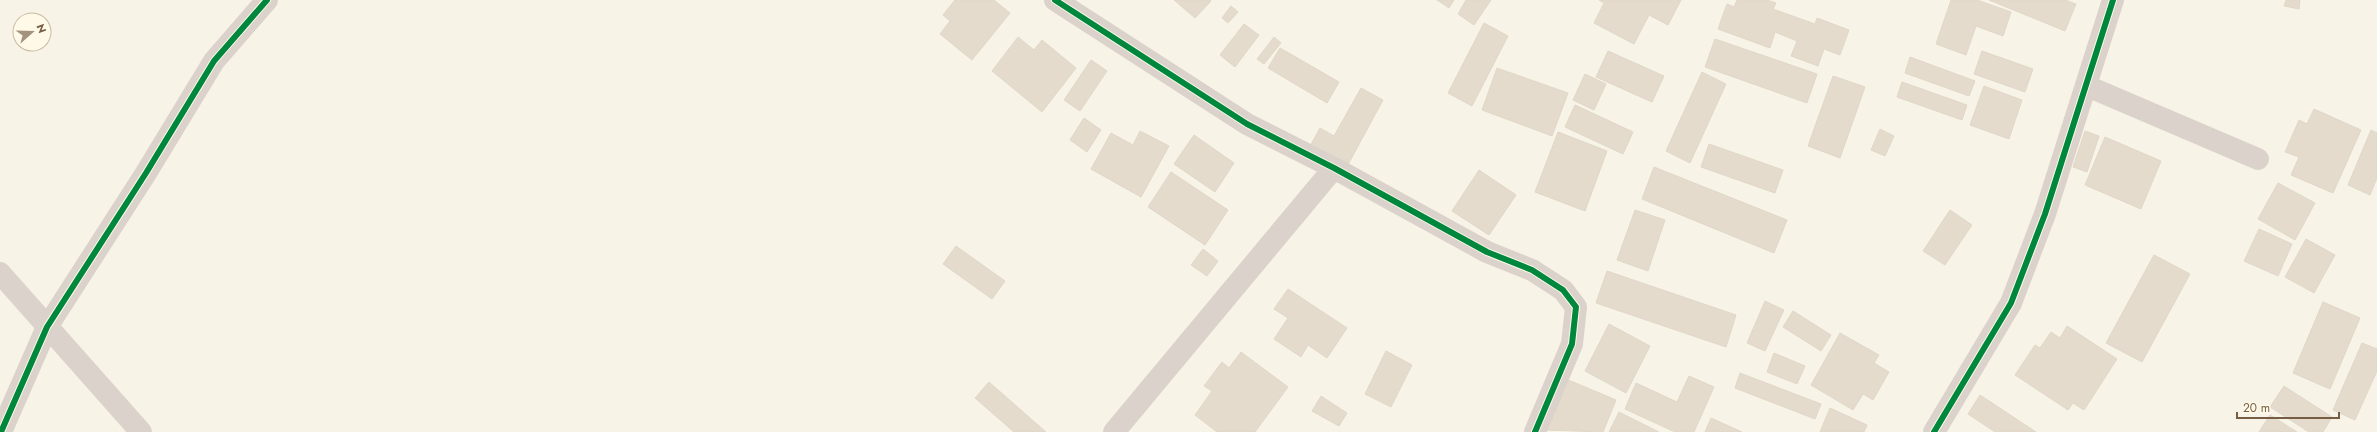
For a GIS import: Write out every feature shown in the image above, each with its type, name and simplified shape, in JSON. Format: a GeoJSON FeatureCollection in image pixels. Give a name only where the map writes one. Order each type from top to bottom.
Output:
{"type":"FeatureCollection","features":[{"type":"Feature","properties":{"kind":"street"},"geometry":{"type":"LineString","coordinates":[[1,432],[47,327],[146,173],[214,60],[267,0]]}},
{"type":"Feature","properties":{"kind":"street"},"geometry":{"type":"LineString","coordinates":[[1055,0],[1247,124],[1334,168],[1487,252],[1532,270],[1563,290],[1576,307],[1572,344],[1535,432]]}},
{"type":"Feature","properties":{"kind":"street"},"geometry":{"type":"LineString","coordinates":[[1934,432],[2012,303],[2045,214],[2087,86],[2113,0]]}},
{"type":"Feature","properties":{"kind":"street"},"geometry":{"type":"LineString","coordinates":[[2087,86],[2258,159]]}},
{"type":"Feature","properties":{"kind":"street"},"geometry":{"type":"LineString","coordinates":[[1114,432],[1334,168]]}},
{"type":"Feature","properties":{"kind":"street"},"geometry":{"type":"LineString","coordinates":[[0,273],[141,432]]}},
{"type":"Feature","properties":{"kind":"building"},"geometry":{"type":"Polygon","coordinates":[[[955,0],[994,0],[1010,13],[972,60],[940,34],[950,21],[943,15],[955,0]]]}},
{"type":"Feature","properties":{"kind":"building"},"geometry":{"type":"Polygon","coordinates":[[[1174,0],[1210,0],[1211,1],[1195,18],[1174,0]]]}},
{"type":"Feature","properties":{"kind":"building"},"geometry":{"type":"Polygon","coordinates":[[[1437,0],[1454,0],[1449,8],[1437,0]]]}},
{"type":"Feature","properties":{"kind":"building"},"geometry":{"type":"Polygon","coordinates":[[[1466,0],[1491,0],[1474,25],[1458,14],[1466,0]]]}},
{"type":"Feature","properties":{"kind":"building"},"geometry":{"type":"Polygon","coordinates":[[[1599,0],[1681,0],[1668,25],[1649,15],[1634,44],[1594,23],[1604,3],[1599,0]]]}},
{"type":"Feature","properties":{"kind":"building"},"geometry":{"type":"Polygon","coordinates":[[[1737,0],[1767,0],[1776,3],[1773,9],[1815,24],[1817,18],[1849,30],[1840,55],[1824,49],[1818,66],[1791,56],[1797,41],[1775,32],[1770,48],[1718,29],[1727,4],[1734,7],[1737,0]]]}},
{"type":"Feature","properties":{"kind":"building"},"geometry":{"type":"Polygon","coordinates":[[[1951,0],[1977,0],[2011,12],[2003,36],[1976,26],[1966,55],[1936,44],[1951,0]]]}},
{"type":"Feature","properties":{"kind":"building"},"geometry":{"type":"Polygon","coordinates":[[[1989,0],[2065,0],[2076,4],[2065,31],[1989,0]]]}},
{"type":"Feature","properties":{"kind":"building"},"geometry":{"type":"Polygon","coordinates":[[[2286,0],[2300,0],[2299,9],[2284,6],[2286,0]]]}},
{"type":"Feature","properties":{"kind":"building"},"geometry":{"type":"Polygon","coordinates":[[[1231,6],[1238,12],[1228,23],[1222,18],[1231,6]]]}},
{"type":"Feature","properties":{"kind":"building"},"geometry":{"type":"Polygon","coordinates":[[[1484,23],[1508,36],[1472,106],[1448,93],[1484,23]]]}},
{"type":"Feature","properties":{"kind":"building"},"geometry":{"type":"Polygon","coordinates":[[[1244,24],[1259,35],[1235,67],[1220,55],[1244,24]]]}},
{"type":"Feature","properties":{"kind":"building"},"geometry":{"type":"Polygon","coordinates":[[[1018,37],[1034,50],[1042,40],[1076,68],[1042,112],[992,71],[1018,37]]]}},
{"type":"Feature","properties":{"kind":"building"},"geometry":{"type":"Polygon","coordinates":[[[1274,37],[1281,43],[1264,64],[1257,59],[1274,37]]]}},
{"type":"Feature","properties":{"kind":"building"},"geometry":{"type":"Polygon","coordinates":[[[1715,39],[1817,74],[1807,103],[1705,67],[1715,39]]]}},
{"type":"Feature","properties":{"kind":"building"},"geometry":{"type":"Polygon","coordinates":[[[1280,48],[1339,82],[1327,103],[1268,68],[1280,48]]]}},
{"type":"Feature","properties":{"kind":"building"},"geometry":{"type":"Polygon","coordinates":[[[1608,51],[1664,76],[1652,102],[1596,77],[1608,51]]]}},
{"type":"Feature","properties":{"kind":"building"},"geometry":{"type":"Polygon","coordinates":[[[1982,51],[2033,69],[2025,92],[1974,74],[1982,51]]]}},
{"type":"Feature","properties":{"kind":"building"},"geometry":{"type":"Polygon","coordinates":[[[1910,57],[1975,81],[1969,96],[1905,73],[1910,57]]]}},
{"type":"Feature","properties":{"kind":"building"},"geometry":{"type":"Polygon","coordinates":[[[1091,60],[1107,71],[1080,111],[1064,100],[1091,60]]]}},
{"type":"Feature","properties":{"kind":"building"},"geometry":{"type":"Polygon","coordinates":[[[1497,68],[1568,93],[1552,136],[1482,110],[1497,68]]]}},
{"type":"Feature","properties":{"kind":"building"},"geometry":{"type":"Polygon","coordinates":[[[1702,72],[1726,84],[1690,163],[1666,151],[1702,72]]]}},
{"type":"Feature","properties":{"kind":"building"},"geometry":{"type":"Polygon","coordinates":[[[1585,74],[1606,84],[1594,110],[1573,100],[1585,74]]]}},
{"type":"Feature","properties":{"kind":"building"},"geometry":{"type":"Polygon","coordinates":[[[1833,76],[1865,87],[1840,158],[1808,146],[1833,76]]]}},
{"type":"Feature","properties":{"kind":"building"},"geometry":{"type":"Polygon","coordinates":[[[1902,82],[1967,105],[1962,120],[1897,97],[1902,82]]]}},
{"type":"Feature","properties":{"kind":"building"},"geometry":{"type":"Polygon","coordinates":[[[1984,86],[2022,100],[2009,139],[1970,125],[1984,86]]]}},
{"type":"Feature","properties":{"kind":"building"},"geometry":{"type":"Polygon","coordinates":[[[1361,88],[1383,100],[1344,172],[1307,152],[1320,128],[1334,136],[1361,88]]]}},
{"type":"Feature","properties":{"kind":"building"},"geometry":{"type":"Polygon","coordinates":[[[1575,105],[1633,132],[1623,154],[1565,127],[1575,105]]]}},
{"type":"Feature","properties":{"kind":"building"},"geometry":{"type":"Polygon","coordinates":[[[2314,109],[2361,130],[2333,193],[2291,175],[2299,157],[2285,152],[2299,120],[2307,124],[2314,109]]]}},
{"type":"Feature","properties":{"kind":"building"},"geometry":{"type":"Polygon","coordinates":[[[1084,118],[1101,130],[1087,152],[1070,140],[1084,118]]]}},
{"type":"Feature","properties":{"kind":"building"},"geometry":{"type":"Polygon","coordinates":[[[1880,129],[1894,136],[1885,156],[1871,150],[1880,129]]]}},
{"type":"Feature","properties":{"kind":"building"},"geometry":{"type":"Polygon","coordinates":[[[2371,130],[2377,133],[2377,178],[2370,195],[2348,185],[2371,130]]]}},
{"type":"Feature","properties":{"kind":"building"},"geometry":{"type":"Polygon","coordinates":[[[1140,131],[1169,146],[1141,197],[1091,169],[1111,133],[1133,145],[1140,131]]]}},
{"type":"Feature","properties":{"kind":"building"},"geometry":{"type":"Polygon","coordinates":[[[2085,131],[2099,136],[2087,172],[2073,167],[2085,131]]]}},
{"type":"Feature","properties":{"kind":"building"},"geometry":{"type":"Polygon","coordinates":[[[1558,132],[1607,151],[1585,211],[1535,192],[1558,132]]]}},
{"type":"Feature","properties":{"kind":"building"},"geometry":{"type":"Polygon","coordinates":[[[1194,135],[1234,163],[1215,192],[1174,164],[1194,135]]]}},
{"type":"Feature","properties":{"kind":"building"},"geometry":{"type":"Polygon","coordinates":[[[2105,137],[2161,161],[2141,209],[2085,185],[2105,137]]]}},
{"type":"Feature","properties":{"kind":"building"},"geometry":{"type":"Polygon","coordinates":[[[1709,144],[1783,170],[1775,193],[1701,167],[1709,144]]]}},
{"type":"Feature","properties":{"kind":"building"},"geometry":{"type":"Polygon","coordinates":[[[1654,167],[1787,220],[1774,253],[1642,199],[1654,167]]]}},
{"type":"Feature","properties":{"kind":"building"},"geometry":{"type":"Polygon","coordinates":[[[1479,170],[1516,195],[1489,235],[1452,211],[1479,170]]]}},
{"type":"Feature","properties":{"kind":"building"},"geometry":{"type":"Polygon","coordinates":[[[1171,172],[1228,210],[1205,245],[1148,207],[1171,172]]]}},
{"type":"Feature","properties":{"kind":"building"},"geometry":{"type":"Polygon","coordinates":[[[2278,183],[2315,203],[2295,240],[2258,219],[2278,183]]]}},
{"type":"Feature","properties":{"kind":"building"},"geometry":{"type":"Polygon","coordinates":[[[1635,210],[1665,220],[1648,271],[1617,260],[1635,210]]]}},
{"type":"Feature","properties":{"kind":"building"},"geometry":{"type":"Polygon","coordinates":[[[1950,210],[1972,225],[1945,265],[1923,251],[1950,210]]]}},
{"type":"Feature","properties":{"kind":"building"},"geometry":{"type":"Polygon","coordinates":[[[2259,229],[2292,244],[2278,276],[2244,261],[2259,229]]]}},
{"type":"Feature","properties":{"kind":"building"},"geometry":{"type":"Polygon","coordinates":[[[2306,239],[2335,255],[2314,293],[2285,277],[2306,239]]]}},
{"type":"Feature","properties":{"kind":"building"},"geometry":{"type":"Polygon","coordinates":[[[956,246],[1005,281],[992,299],[943,264],[956,246]]]}},
{"type":"Feature","properties":{"kind":"building"},"geometry":{"type":"Polygon","coordinates":[[[1203,249],[1218,261],[1207,276],[1191,265],[1203,249]]]}},
{"type":"Feature","properties":{"kind":"building"},"geometry":{"type":"Polygon","coordinates":[[[2154,255],[2190,274],[2142,362],[2106,343],[2154,255]]]}},
{"type":"Feature","properties":{"kind":"building"},"geometry":{"type":"Polygon","coordinates":[[[1607,271],[1736,315],[1726,347],[1596,303],[1607,271]]]}},
{"type":"Feature","properties":{"kind":"building"},"geometry":{"type":"Polygon","coordinates":[[[1288,289],[1347,328],[1327,358],[1308,345],[1301,357],[1274,339],[1288,318],[1274,309],[1288,289]]]}},
{"type":"Feature","properties":{"kind":"building"},"geometry":{"type":"Polygon","coordinates":[[[1765,301],[1784,310],[1765,351],[1747,343],[1765,301]]]}},
{"type":"Feature","properties":{"kind":"building"},"geometry":{"type":"Polygon","coordinates":[[[2323,302],[2360,318],[2330,389],[2293,373],[2323,302]]]}},
{"type":"Feature","properties":{"kind":"building"},"geometry":{"type":"Polygon","coordinates":[[[1793,311],[1831,335],[1821,351],[1783,327],[1793,311]]]}},
{"type":"Feature","properties":{"kind":"building"},"geometry":{"type":"Polygon","coordinates":[[[1609,324],[1650,346],[1626,393],[1585,371],[1609,324]]]}},
{"type":"Feature","properties":{"kind":"building"},"geometry":{"type":"Polygon","coordinates":[[[2067,326],[2117,359],[2084,410],[2073,403],[2068,410],[2015,375],[2035,345],[2040,348],[2051,332],[2060,338],[2067,326]]]}},
{"type":"Feature","properties":{"kind":"building"},"geometry":{"type":"Polygon","coordinates":[[[1840,333],[1879,355],[1874,363],[1889,372],[1873,400],[1863,394],[1853,410],[1811,385],[1840,333]]]}},
{"type":"Feature","properties":{"kind":"building"},"geometry":{"type":"Polygon","coordinates":[[[2362,343],[2377,349],[2377,371],[2355,420],[2333,410],[2362,343]]]}},
{"type":"Feature","properties":{"kind":"building"},"geometry":{"type":"Polygon","coordinates":[[[1386,351],[1412,365],[1391,407],[1365,394],[1386,351]]]}},
{"type":"Feature","properties":{"kind":"building"},"geometry":{"type":"Polygon","coordinates":[[[1241,352],[1288,387],[1255,432],[1217,432],[1195,415],[1212,391],[1204,386],[1222,362],[1229,368],[1241,352]]]}},
{"type":"Feature","properties":{"kind":"building"},"geometry":{"type":"Polygon","coordinates":[[[1774,353],[1805,366],[1797,384],[1767,372],[1774,353]]]}},
{"type":"Feature","properties":{"kind":"building"},"geometry":{"type":"Polygon","coordinates":[[[1740,373],[1821,404],[1815,419],[1735,388],[1740,373]]]}},
{"type":"Feature","properties":{"kind":"building"},"geometry":{"type":"Polygon","coordinates":[[[1689,376],[1714,387],[1694,432],[1675,432],[1625,409],[1636,383],[1677,402],[1689,376]]]}},
{"type":"Feature","properties":{"kind":"building"},"geometry":{"type":"Polygon","coordinates":[[[1566,379],[1616,400],[1603,432],[1545,430],[1566,379]]]}},
{"type":"Feature","properties":{"kind":"building"},"geometry":{"type":"Polygon","coordinates":[[[989,382],[1046,432],[1014,432],[975,398],[989,382]]]}},
{"type":"Feature","properties":{"kind":"building"},"geometry":{"type":"Polygon","coordinates":[[[2284,386],[2332,417],[2323,432],[2309,432],[2270,407],[2284,386]]]}},
{"type":"Feature","properties":{"kind":"building"},"geometry":{"type":"Polygon","coordinates":[[[1980,395],[2036,432],[1995,432],[1968,414],[1980,395]]]}},
{"type":"Feature","properties":{"kind":"building"},"geometry":{"type":"Polygon","coordinates":[[[1321,396],[1347,413],[1339,426],[1312,411],[1321,396]]]}},
{"type":"Feature","properties":{"kind":"building"},"geometry":{"type":"Polygon","coordinates":[[[1830,408],[1867,425],[1864,432],[1820,432],[1830,408]]]}},
{"type":"Feature","properties":{"kind":"building"},"geometry":{"type":"Polygon","coordinates":[[[1619,412],[1659,432],[1609,432],[1619,412]]]}},
{"type":"Feature","properties":{"kind":"building"},"geometry":{"type":"Polygon","coordinates":[[[2270,415],[2297,432],[2259,432],[2270,415]]]}},
{"type":"Feature","properties":{"kind":"building"},"geometry":{"type":"Polygon","coordinates":[[[1711,418],[1742,432],[1705,432],[1711,418]]]}},
{"type":"Feature","properties":{"kind":"cycle path"},"geometry":{"type":"LineString","coordinates":[[1,432],[47,327],[146,173],[214,61],[267,0]]}},
{"type":"Feature","properties":{"kind":"cycle path"},"geometry":{"type":"LineString","coordinates":[[1055,0],[1247,124],[1334,168],[1487,252],[1532,270],[1563,290],[1576,307],[1572,344],[1535,432]]}},
{"type":"Feature","properties":{"kind":"cycle path"},"geometry":{"type":"LineString","coordinates":[[1934,432],[2011,303],[2045,214],[2113,0]]}}]}
